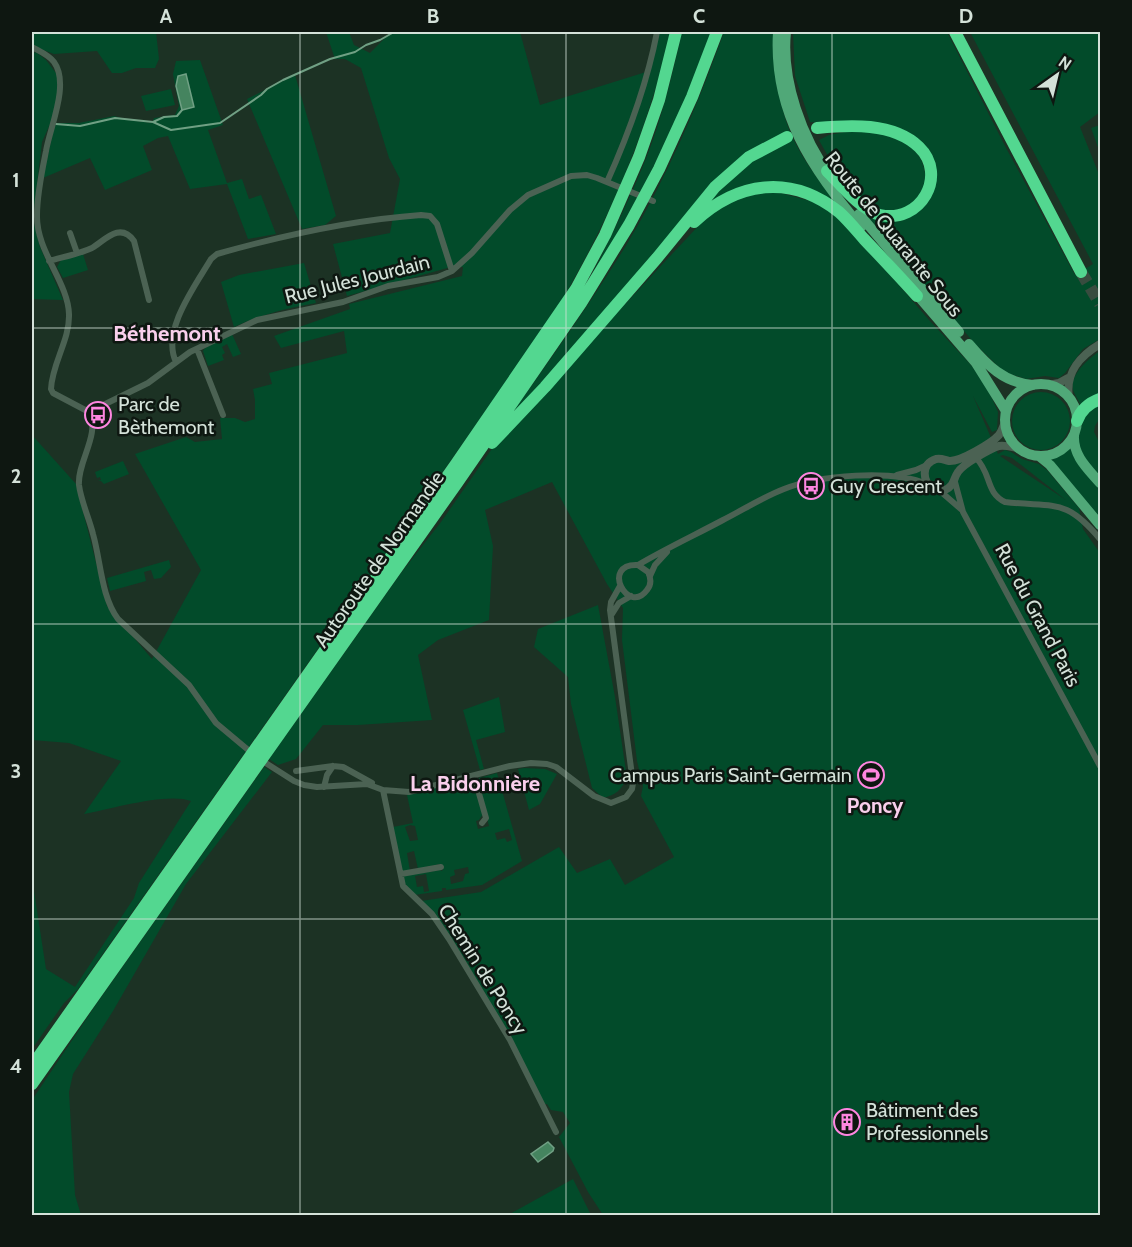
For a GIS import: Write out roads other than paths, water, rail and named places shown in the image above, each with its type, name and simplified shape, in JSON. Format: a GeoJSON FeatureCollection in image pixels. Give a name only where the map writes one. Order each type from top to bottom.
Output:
{"type":"FeatureCollection","features":[{"type":"Feature","properties":{"kind":"highway","name":"Autoroute de Normandie"},"geometry":{"type":"LineString","coordinates":[[32,1066],[543,340],[589,267],[626,190],[653,119],[676,32]]}},
{"type":"Feature","properties":{"kind":"highway","name":"Autoroute de Normandie"},"geometry":{"type":"LineString","coordinates":[[32,1084],[457,483],[581,303],[647,199],[717,32]]}},
{"type":"Feature","properties":{"kind":"highway"},"geometry":{"type":"LineString","coordinates":[[955,32],[965,39],[1084,270]]}},
{"type":"Feature","properties":{"kind":"highway"},"geometry":{"type":"LineString","coordinates":[[817,128],[844,125],[868,127],[905,137],[919,147],[928,161],[931,174],[922,202],[911,211],[897,216],[878,215],[867,209],[827,171]]}},
{"type":"Feature","properties":{"kind":"highway"},"geometry":{"type":"LineString","coordinates":[[457,483],[657,258],[715,187],[749,157],[787,137]]}},
{"type":"Feature","properties":{"kind":"highway"},"geometry":{"type":"LineString","coordinates":[[657,258],[719,202],[744,191],[767,187],[792,189],[819,199],[841,214],[917,296]]}},
{"type":"Feature","properties":{"kind":"highway"},"geometry":{"type":"LineString","coordinates":[[1077,421],[1083,409],[1101,399]]}},
{"type":"Feature","properties":{"kind":"main road","name":"Route de Quarante Sous"},"geometry":{"type":"LineString","coordinates":[[778,32],[780,78],[791,118],[803,148],[827,186],[917,296],[972,358],[991,386],[1005,417],[1009,437],[1018,448]]}},
{"type":"Feature","properties":{"kind":"main road","name":"Route de Quarante Sous"},"geometry":{"type":"LineString","coordinates":[[786,32],[788,76],[807,138],[827,171],[858,213],[976,352],[1003,377],[1020,384],[1048,385]]}},
{"type":"Feature","properties":{"kind":"main road"},"geometry":{"type":"LineString","coordinates":[[1005,417],[1015,394],[1033,385]]}},
{"type":"Feature","properties":{"kind":"main road"},"geometry":{"type":"LineString","coordinates":[[1048,385],[1057,388],[1069,398],[1076,411],[1074,445],[1078,455],[1101,483]]}},
{"type":"Feature","properties":{"kind":"main road"},"geometry":{"type":"LineString","coordinates":[[1018,448],[1029,454],[1040,456],[1060,451],[1074,436]]}},
{"type":"Feature","properties":{"kind":"main road"},"geometry":{"type":"LineString","coordinates":[[1040,456],[1101,525]]}},
{"type":"Feature","properties":{"kind":"street"},"geometry":{"type":"LineString","coordinates":[[607,182],[650,68],[657,32]]}},
{"type":"Feature","properties":{"kind":"street"},"geometry":{"type":"LineString","coordinates":[[32,47],[54,61],[60,89],[46,150],[36,214],[42,246],[68,302],[69,315],[65,342],[51,383],[53,393],[89,412],[91,416],[92,428],[79,483],[110,608],[118,619],[189,685],[216,723],[246,749],[304,785],[324,787],[354,784],[409,792],[520,764],[547,764],[561,770],[594,796],[611,803],[626,797],[633,783],[610,602],[620,586]]}},
{"type":"Feature","properties":{"kind":"street","name":"Rue Jules Jourdain"},"geometry":{"type":"LineString","coordinates":[[89,412],[148,383],[197,349],[257,320],[343,302],[388,286],[438,277],[452,271],[472,254],[510,210],[528,195],[571,176],[587,175],[647,199]]}},
{"type":"Feature","properties":{"kind":"street"},"geometry":{"type":"LineString","coordinates":[[176,362],[171,351],[181,309],[211,259],[217,254],[266,240],[331,227],[421,215],[430,216],[437,224],[452,271]]}},
{"type":"Feature","properties":{"kind":"street"},"geometry":{"type":"LineString","coordinates":[[49,261],[90,249],[115,233],[130,236],[138,254],[149,300]]}},
{"type":"Feature","properties":{"kind":"street"},"geometry":{"type":"LineString","coordinates":[[70,234],[77,253]]}},
{"type":"Feature","properties":{"kind":"street"},"geometry":{"type":"LineString","coordinates":[[1048,385],[1068,378],[1083,357],[1101,344]]}},
{"type":"Feature","properties":{"kind":"street"},"geometry":{"type":"LineString","coordinates":[[197,349],[223,415]]}},
{"type":"Feature","properties":{"kind":"street"},"geometry":{"type":"LineString","coordinates":[[1068,378],[1069,398]]}},
{"type":"Feature","properties":{"kind":"street"},"geometry":{"type":"LineString","coordinates":[[893,476],[913,471],[936,459],[949,461],[964,457],[994,440],[1000,434],[1005,417]]}},
{"type":"Feature","properties":{"kind":"street"},"geometry":{"type":"LineString","coordinates":[[631,596],[622,591],[619,578],[622,571],[630,565],[638,565],[669,550],[784,488],[829,478],[893,476],[917,479],[940,491],[950,488],[962,467],[976,458],[998,447],[1018,448]]}},
{"type":"Feature","properties":{"kind":"street"},"geometry":{"type":"LineString","coordinates":[[976,458],[986,470],[991,488],[998,499],[1005,502],[1053,506],[1068,510],[1085,521],[1101,539]]}},
{"type":"Feature","properties":{"kind":"street"},"geometry":{"type":"LineString","coordinates":[[949,461],[953,465],[956,478]]}},
{"type":"Feature","properties":{"kind":"street"},"geometry":{"type":"LineString","coordinates":[[927,484],[924,473],[928,465]]}},
{"type":"Feature","properties":{"kind":"street","name":"Rue du Grand Paris"},"geometry":{"type":"LineString","coordinates":[[956,478],[963,512]]}},
{"type":"Feature","properties":{"kind":"street","name":"Rue du Grand Paris"},"geometry":{"type":"LineString","coordinates":[[940,491],[963,512],[1099,764]]}},
{"type":"Feature","properties":{"kind":"street"},"geometry":{"type":"LineString","coordinates":[[612,614],[619,603],[631,596],[646,592],[655,565],[669,550]]}},
{"type":"Feature","properties":{"kind":"street"},"geometry":{"type":"LineString","coordinates":[[638,565],[650,576]]}},
{"type":"Feature","properties":{"kind":"street"},"geometry":{"type":"LineString","coordinates":[[324,787],[327,775],[333,766]]}},
{"type":"Feature","properties":{"kind":"street"},"geometry":{"type":"LineString","coordinates":[[296,771],[333,766],[351,770],[380,788]]}},
{"type":"Feature","properties":{"kind":"street"},"geometry":{"type":"LineString","coordinates":[[474,776],[486,818],[482,823]]}},
{"type":"Feature","properties":{"kind":"street","name":"Chemin de Poncy"},"geometry":{"type":"LineString","coordinates":[[380,788],[403,885],[432,914],[454,948],[510,1040],[556,1132]]}},
{"type":"Feature","properties":{"kind":"street"},"geometry":{"type":"LineString","coordinates":[[401,874],[441,867]]}},
{"type":"Feature","properties":{"kind":"waterway"},"geometry":{"type":"LineString","coordinates":[[56,124],[80,126],[115,118],[153,122],[171,130],[220,123],[283,80],[330,59],[355,52],[394,32]]}},
{"type":"Feature","properties":{"kind":"waterway"},"geometry":{"type":"LineString","coordinates":[[153,122],[164,117],[177,116],[182,110]]}},
{"type":"Feature","properties":{"kind":"tunnel"},"geometry":{"type":"LineString","coordinates":[[1081,272],[1100,304]]}},
{"type":"Feature","properties":{"kind":"place","name":"Parc de Bèthemont"},"geometry":{"type":"Point","coordinates":[98,415]}},
{"type":"Feature","properties":{"kind":"place","name":"Guy Crescent"},"geometry":{"type":"Point","coordinates":[811,486]}},
{"type":"Feature","properties":{"kind":"place","name":"Campus Paris Saint-Germain"},"geometry":{"type":"Point","coordinates":[871,775]}},
{"type":"Feature","properties":{"kind":"place","name":"Bâtiment des Professionnels"},"geometry":{"type":"Point","coordinates":[847,1122]}},
{"type":"Feature","properties":{"kind":"district","name":"Béthemont"},"geometry":{"type":"Point","coordinates":[167,333]}},
{"type":"Feature","properties":{"kind":"district","name":"La Bidonnière"},"geometry":{"type":"Point","coordinates":[475,783]}},
{"type":"Feature","properties":{"kind":"district","name":"Poncy"},"geometry":{"type":"Point","coordinates":[875,805]}}]}
